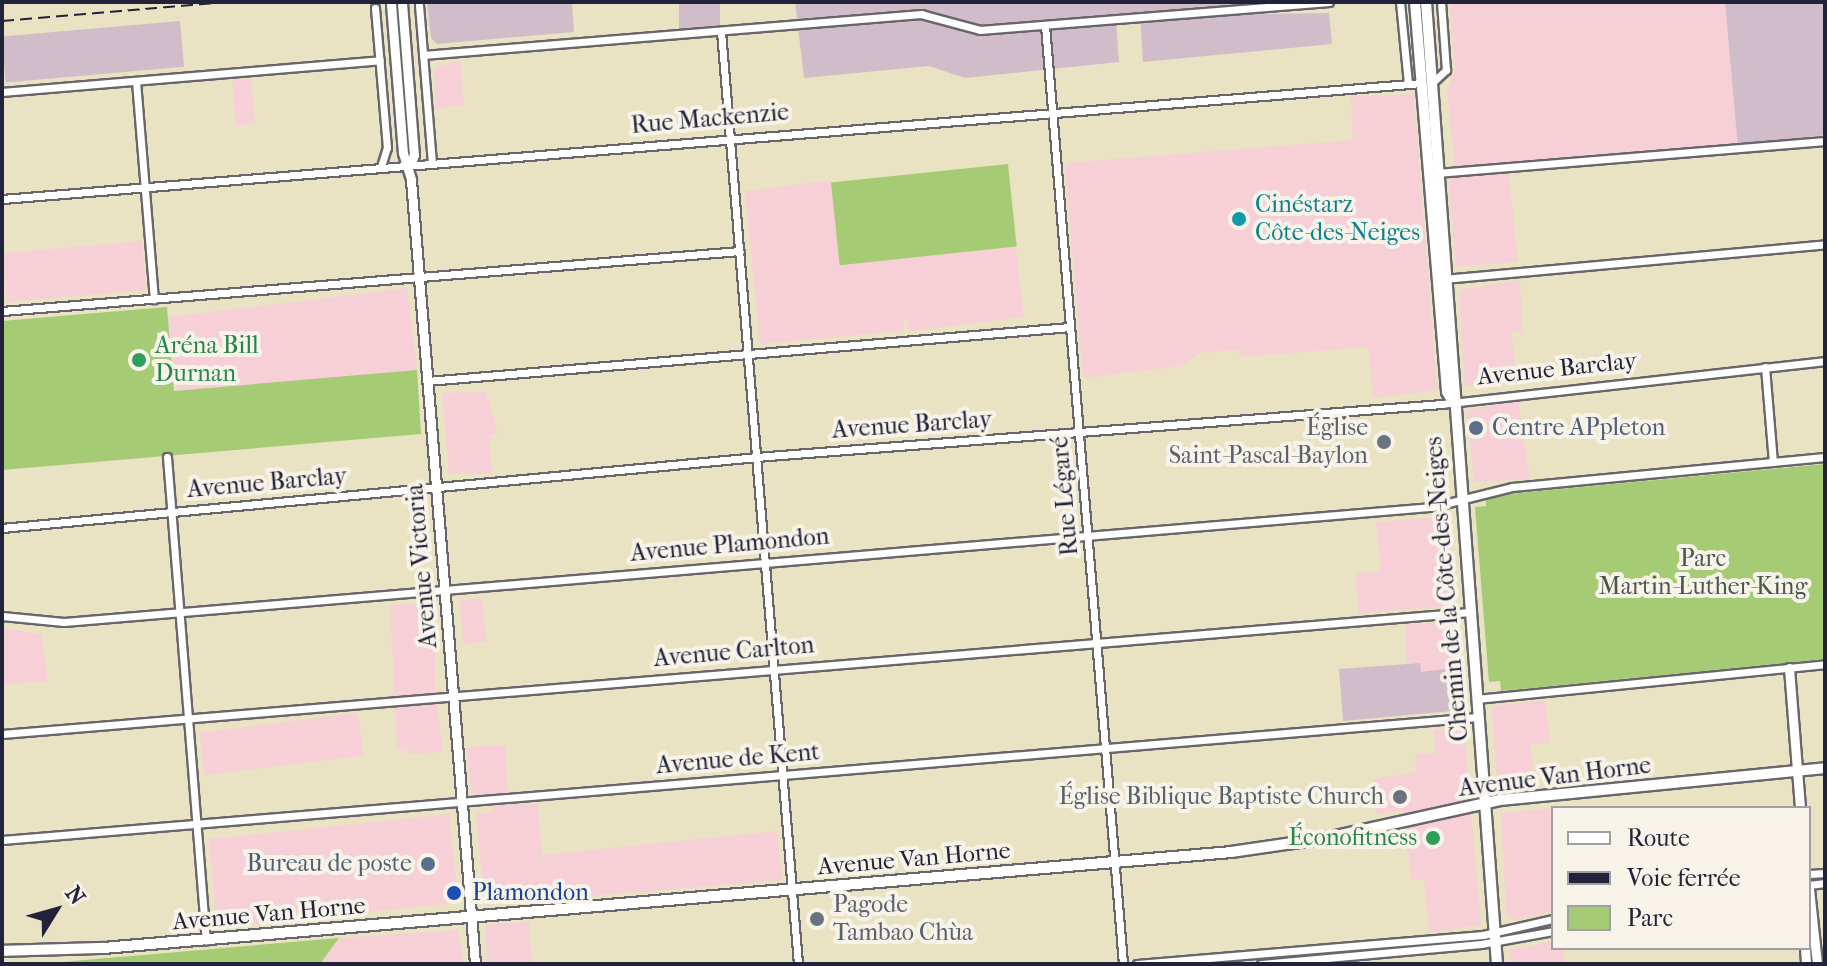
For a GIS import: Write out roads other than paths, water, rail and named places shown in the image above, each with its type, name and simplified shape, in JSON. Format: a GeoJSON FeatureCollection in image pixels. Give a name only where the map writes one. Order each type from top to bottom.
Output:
{"type":"FeatureCollection","features":[{"type":"Feature","properties":{"kind":"main road","name":"Chemin de la Côte-des-Neiges"},"geometry":{"type":"LineString","coordinates":[[1415,2],[1427,82],[1443,280],[1458,390],[1453,402],[1497,964]]}},
{"type":"Feature","properties":{"kind":"main road","name":"Chemin de la Côte-des-Neiges"},"geometry":{"type":"LineString","coordinates":[[1426,2],[1427,82]]}},
{"type":"Feature","properties":{"kind":"main road","name":"Avenue Van Horne"},"geometry":{"type":"LineString","coordinates":[[2,951],[206,940],[1114,862],[1291,844],[1485,802],[1825,768]]}},
{"type":"Feature","properties":{"kind":"street"},"geometry":{"type":"LineString","coordinates":[[423,55],[921,14],[980,30],[1329,2]]}},
{"type":"Feature","properties":{"kind":"street"},"geometry":{"type":"LineString","coordinates":[[1400,2],[1408,84]]}},
{"type":"Feature","properties":{"kind":"street","name":"Chemin de la Côte-des-Neiges"},"geometry":{"type":"LineString","coordinates":[[1427,82],[1440,80],[1446,68],[1441,2]]}},
{"type":"Feature","properties":{"kind":"street","name":"Avenue Victoria"},"geometry":{"type":"LineString","coordinates":[[396,3],[414,155],[410,165],[475,964]]}},
{"type":"Feature","properties":{"kind":"street"},"geometry":{"type":"LineString","coordinates":[[419,5],[432,163]]}},
{"type":"Feature","properties":{"kind":"street"},"geometry":{"type":"LineString","coordinates":[[375,8],[387,147],[381,167]]}},
{"type":"Feature","properties":{"kind":"street","name":"Rue Légaré"},"geometry":{"type":"LineString","coordinates":[[1045,25],[1123,964]]}},
{"type":"Feature","properties":{"kind":"street"},"geometry":{"type":"LineString","coordinates":[[721,31],[798,964]]}},
{"type":"Feature","properties":{"kind":"street"},"geometry":{"type":"LineString","coordinates":[[2,92],[380,60]]}},
{"type":"Feature","properties":{"kind":"street"},"geometry":{"type":"LineString","coordinates":[[136,81],[154,299]]}},
{"type":"Feature","properties":{"kind":"street","name":"Rue Mackenzie"},"geometry":{"type":"LineString","coordinates":[[2,199],[731,136],[1427,82]]}},
{"type":"Feature","properties":{"kind":"street"},"geometry":{"type":"LineString","coordinates":[[1435,173],[1825,141]]}},
{"type":"Feature","properties":{"kind":"street"},"geometry":{"type":"LineString","coordinates":[[1443,280],[1825,244]]}},
{"type":"Feature","properties":{"kind":"street"},"geometry":{"type":"LineString","coordinates":[[2,311],[740,251]]}},
{"type":"Feature","properties":{"kind":"street"},"geometry":{"type":"LineString","coordinates":[[427,381],[1070,327]]}},
{"type":"Feature","properties":{"kind":"street","name":"Avenue Barclay"},"geometry":{"type":"LineString","coordinates":[[2,528],[757,460],[1453,402],[1825,361]]}},
{"type":"Feature","properties":{"kind":"street"},"geometry":{"type":"LineString","coordinates":[[1765,367],[1773,462]]}},
{"type":"Feature","properties":{"kind":"street"},"geometry":{"type":"LineString","coordinates":[[167,457],[206,940]]}},
{"type":"Feature","properties":{"kind":"street","name":"Avenue Plamondon"},"geometry":{"type":"LineString","coordinates":[[2,616],[51,623],[1447,506],[1460,499],[1512,487],[1825,457]]}},
{"type":"Feature","properties":{"kind":"street","name":"Avenue Carlton"},"geometry":{"type":"LineString","coordinates":[[2,734],[1470,612]]}},
{"type":"Feature","properties":{"kind":"street"},"geometry":{"type":"LineString","coordinates":[[1477,699],[1825,664]]}},
{"type":"Feature","properties":{"kind":"street"},"geometry":{"type":"LineString","coordinates":[[1789,668],[1800,806]]}},
{"type":"Feature","properties":{"kind":"street","name":"Avenue de Kent"},"geometry":{"type":"LineString","coordinates":[[2,840],[1478,717]]}},
{"type":"Feature","properties":{"kind":"street"},"geometry":{"type":"LineString","coordinates":[[1811,906],[1817,964]]}},
{"type":"Feature","properties":{"kind":"street"},"geometry":{"type":"LineString","coordinates":[[1137,964],[1495,938],[1551,920]]}},
{"type":"Feature","properties":{"kind":"street"},"geometry":{"type":"LineString","coordinates":[[1261,964],[1551,931]]}},
{"type":"Feature","properties":{"kind":"railway"},"geometry":{"type":"LineString","coordinates":[[2,21],[230,2]]}},
{"type":"Feature","properties":{"kind":"place","name":"Cinéstarz Côte-des-Neiges"},"geometry":{"type":"Point","coordinates":[1239,219]}},
{"type":"Feature","properties":{"kind":"place","name":"Aréna Bill Durnan"},"geometry":{"type":"Point","coordinates":[139,360]}},
{"type":"Feature","properties":{"kind":"place","name":"Centre APpleton"},"geometry":{"type":"Point","coordinates":[1476,428]}},
{"type":"Feature","properties":{"kind":"place","name":"Église Saint-Pascal-Baylon"},"geometry":{"type":"Point","coordinates":[1384,442]}},
{"type":"Feature","properties":{"kind":"place","name":"Église Biblique Baptiste Church"},"geometry":{"type":"Point","coordinates":[1400,797]}},
{"type":"Feature","properties":{"kind":"place","name":"Éconofitness"},"geometry":{"type":"Point","coordinates":[1433,838]}},
{"type":"Feature","properties":{"kind":"place","name":"Bureau de poste"},"geometry":{"type":"Point","coordinates":[428,864]}},
{"type":"Feature","properties":{"kind":"place","name":"Plamondon"},"geometry":{"type":"Point","coordinates":[454,893]}},
{"type":"Feature","properties":{"kind":"place","name":"Pagode Tambao Chùa"},"geometry":{"type":"Point","coordinates":[817,919]}},
{"type":"Feature","properties":{"kind":"park label","name":"Parc Martin-Luther-King"},"geometry":{"type":"Point","coordinates":[1703,573]}}]}
